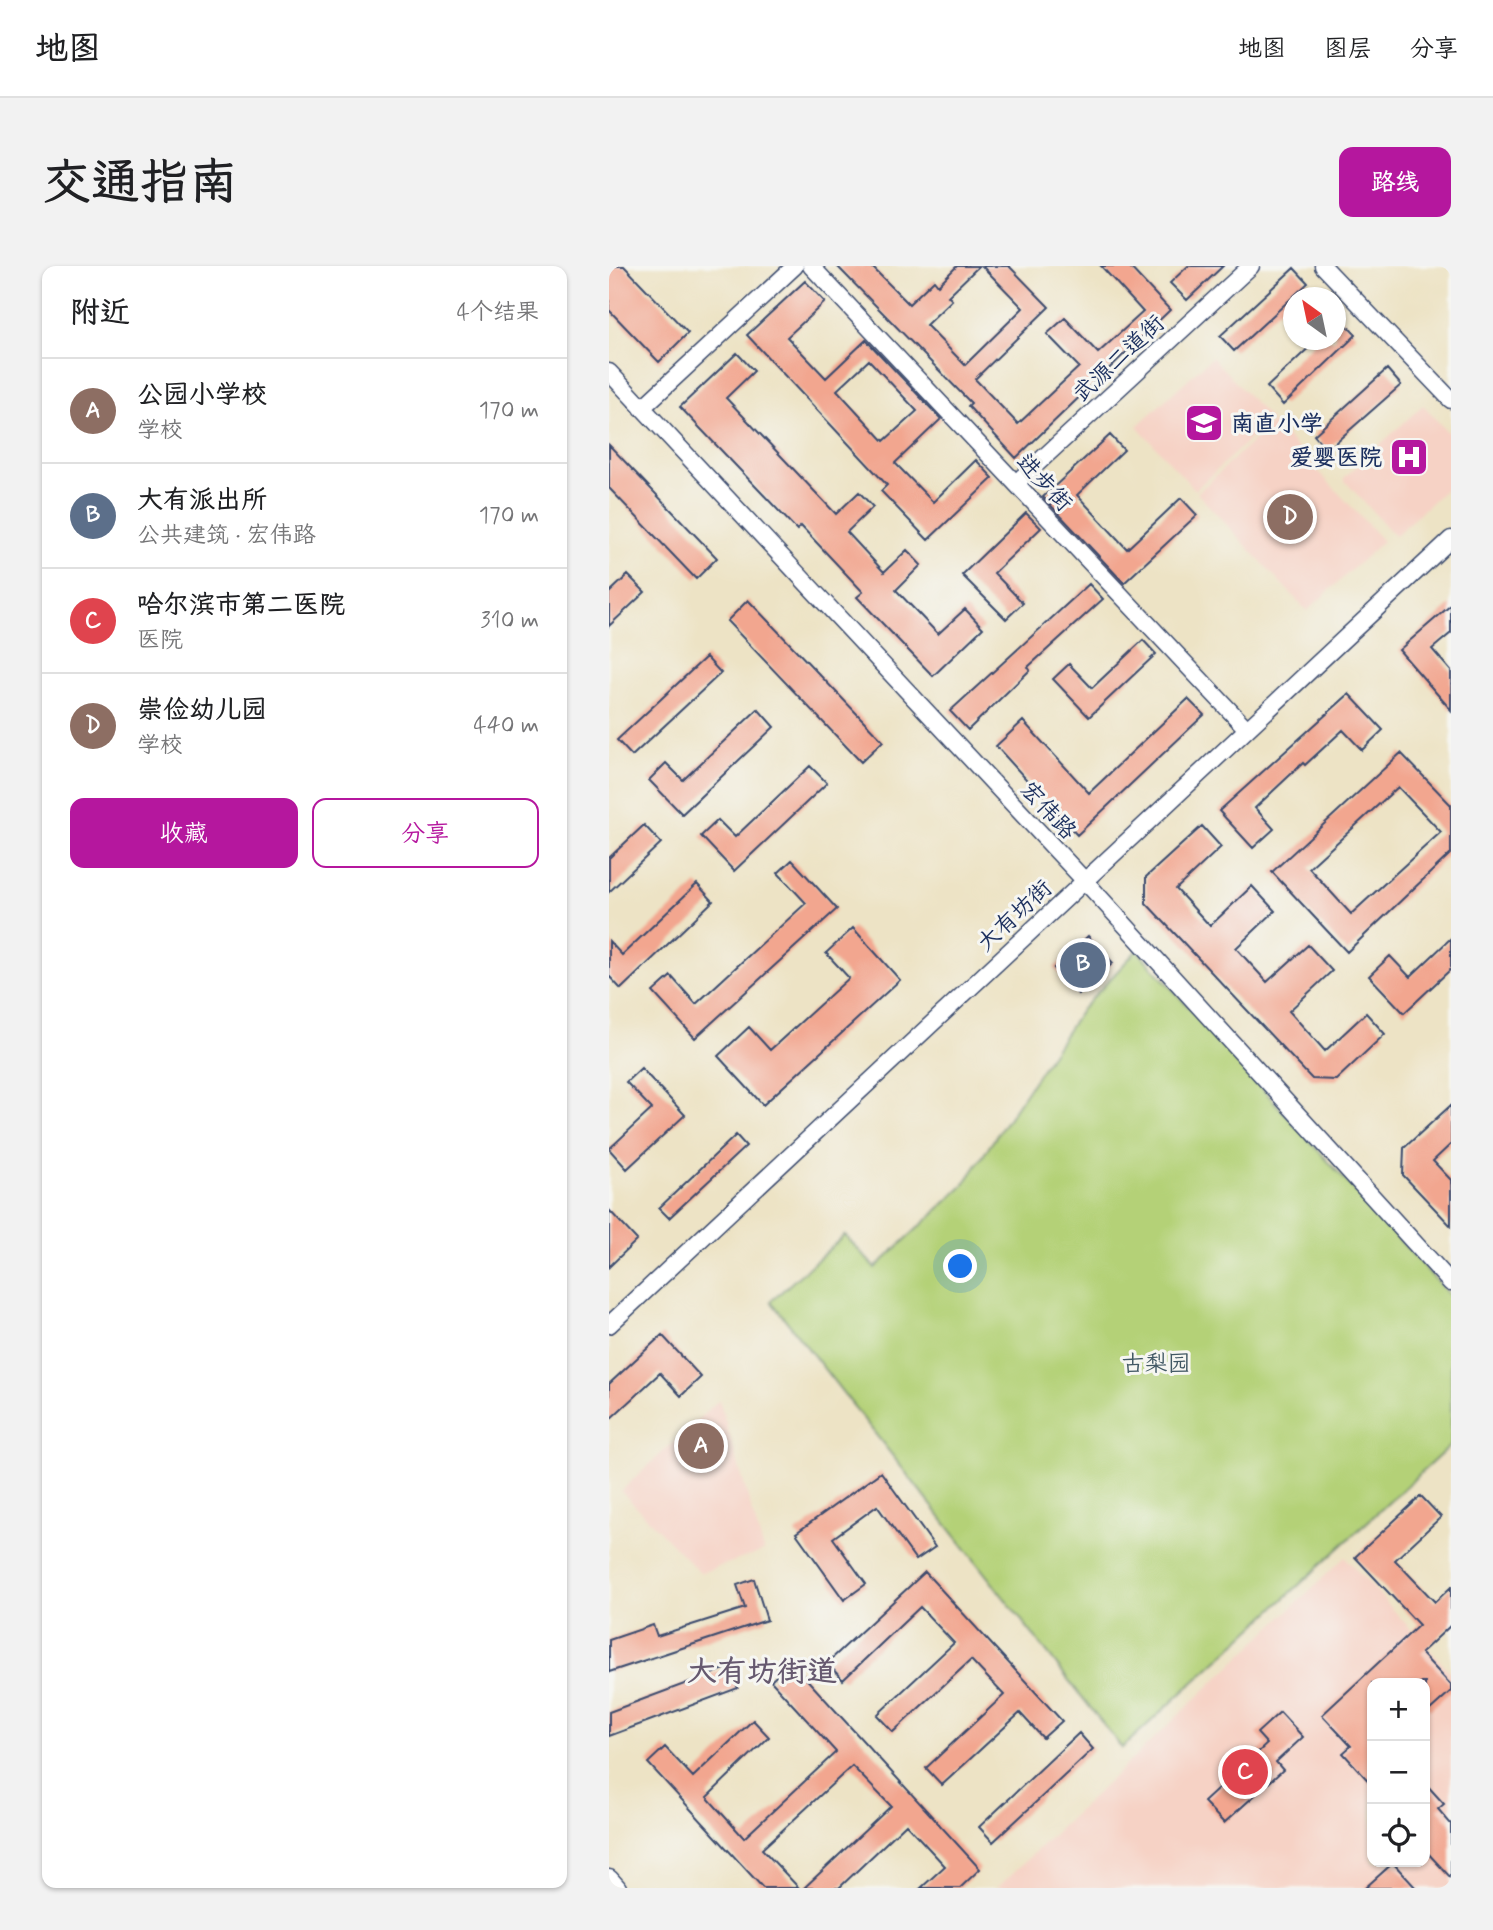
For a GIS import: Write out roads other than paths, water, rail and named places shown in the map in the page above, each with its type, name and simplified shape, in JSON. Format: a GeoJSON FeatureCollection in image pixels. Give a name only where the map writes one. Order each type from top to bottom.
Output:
{"type":"FeatureCollection","features":[{"type":"Feature","properties":{"kind":"main road"},"geometry":{"type":"LineString","coordinates":[[642,408],[795,266]]}},
{"type":"Feature","properties":{"kind":"main road","name":"进步街"},"geometry":{"type":"LineString","coordinates":[[811,266],[1247,729]]}},
{"type":"Feature","properties":{"kind":"main road","name":"武源二道街"},"geometry":{"type":"LineString","coordinates":[[1016,484],[1251,266]]}},
{"type":"Feature","properties":{"kind":"main road"},"geometry":{"type":"LineString","coordinates":[[1323,266],[1451,400]]}},
{"type":"Feature","properties":{"kind":"main road","name":"宏伟路"},"geometry":{"type":"LineString","coordinates":[[609,372],[1084,880],[1451,1283]]}},
{"type":"Feature","properties":{"kind":"main road","name":"大有坊街"},"geometry":{"type":"LineString","coordinates":[[609,1325],[1451,539]]}},
{"type":"Feature","properties":{"kind":"main road"},"geometry":{"type":"LineString","coordinates":[[609,1879],[617,1888]]}},
{"type":"Feature","properties":{"kind":"place","name":"南直小学"},"geometry":{"type":"Point","coordinates":[1204,423]}},
{"type":"Feature","properties":{"kind":"place","name":"爱婴医院"},"geometry":{"type":"Point","coordinates":[1409,457]}},
{"type":"Feature","properties":{"kind":"place","name":"崇俭幼儿园"},"geometry":{"type":"Point","coordinates":[1290,517]}},
{"type":"Feature","properties":{"kind":"place","name":"大有派出所"},"geometry":{"type":"Point","coordinates":[1083,965]}},
{"type":"Feature","properties":{"kind":"place","name":"公园小学校"},"geometry":{"type":"Point","coordinates":[701,1446]}},
{"type":"Feature","properties":{"kind":"place","name":"哈尔滨市第二医院"},"geometry":{"type":"Point","coordinates":[1245,1772]}},
{"type":"Feature","properties":{"kind":"district","name":"大有坊街道"},"geometry":{"type":"Point","coordinates":[762,1671]}},
{"type":"Feature","properties":{"kind":"park label","name":"古梨园"},"geometry":{"type":"Point","coordinates":[1156,1363]}}]}
